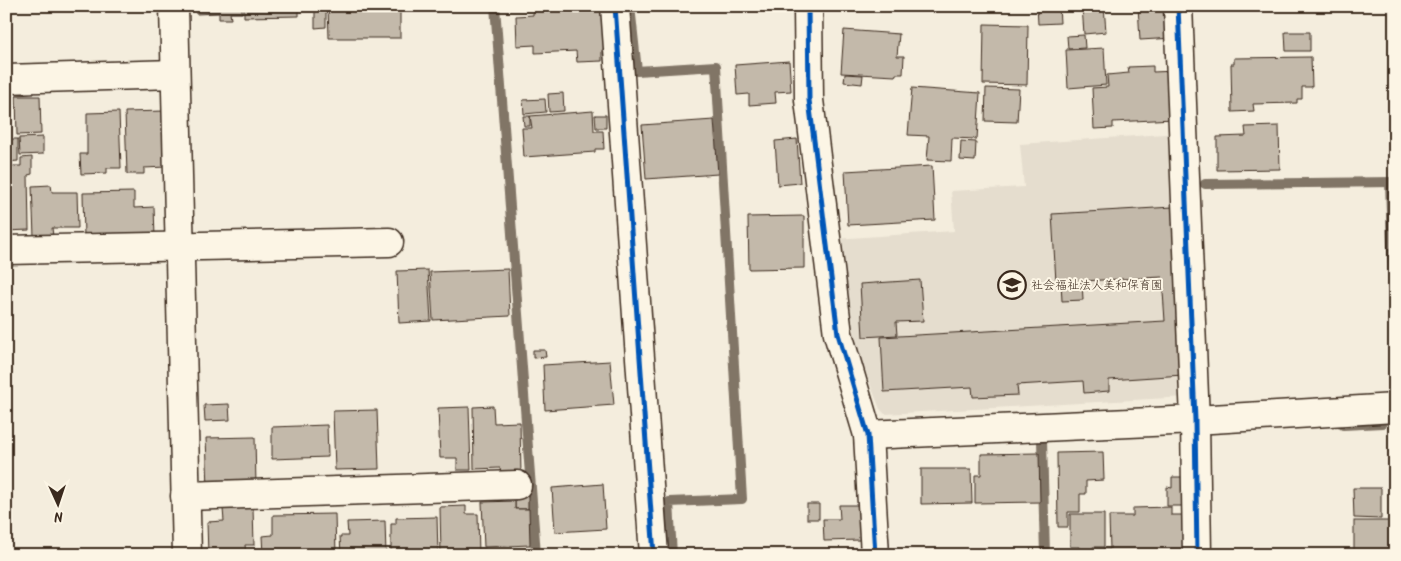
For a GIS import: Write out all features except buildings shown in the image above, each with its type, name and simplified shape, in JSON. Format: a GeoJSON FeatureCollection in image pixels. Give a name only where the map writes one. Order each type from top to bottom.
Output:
{"type":"FeatureCollection","features":[{"type":"Feature","properties":{"kind":"street"},"geometry":{"type":"LineString","coordinates":[[174,6],[187,555]]}},
{"type":"Feature","properties":{"kind":"street"},"geometry":{"type":"LineString","coordinates":[[615,6],[654,555]]}},
{"type":"Feature","properties":{"kind":"street"},"geometry":{"type":"LineString","coordinates":[[808,6],[809,100],[838,334],[868,435],[875,555]]}},
{"type":"Feature","properties":{"kind":"street"},"geometry":{"type":"LineString","coordinates":[[1178,6],[1195,420],[1197,555]]}},
{"type":"Feature","properties":{"kind":"street"},"geometry":{"type":"LineString","coordinates":[[6,78],[176,74]]}},
{"type":"Feature","properties":{"kind":"street"},"geometry":{"type":"LineString","coordinates":[[6,250],[390,242]]}},
{"type":"Feature","properties":{"kind":"street"},"geometry":{"type":"LineString","coordinates":[[868,435],[1195,420],[1395,408]]}},
{"type":"Feature","properties":{"kind":"street"},"geometry":{"type":"LineString","coordinates":[[185,496],[517,485]]}},
{"type":"Feature","properties":{"kind":"shaded area","name":"社会福祉法人美和保育園"},"geometry":{"type":"Polygon","coordinates":[[[1179,133],[1186,397],[885,414],[880,409],[849,330],[835,239],[954,231],[951,191],[1024,187],[1020,144],[1179,133]]]}},
{"type":"Feature","properties":{"kind":"waterway"},"geometry":{"type":"LineString","coordinates":[[495,6],[536,555]]}},
{"type":"Feature","properties":{"kind":"waterway"},"geometry":{"type":"LineString","coordinates":[[630,6],[637,71],[716,66],[742,499],[669,502],[672,555]]}},
{"type":"Feature","properties":{"kind":"waterway"},"geometry":{"type":"LineString","coordinates":[[1390,182],[1395,344]]}},
{"type":"Feature","properties":{"kind":"waterway"},"geometry":{"type":"LineString","coordinates":[[1205,184],[1395,182]]}},
{"type":"Feature","properties":{"kind":"waterway"},"geometry":{"type":"LineString","coordinates":[[1343,425],[1382,423]]}},
{"type":"Feature","properties":{"kind":"waterway"},"geometry":{"type":"LineString","coordinates":[[1042,440],[1045,555]]}},
{"type":"Feature","properties":{"kind":"cycle path"},"geometry":{"type":"LineString","coordinates":[[615,6],[654,555]]}},
{"type":"Feature","properties":{"kind":"cycle path"},"geometry":{"type":"LineString","coordinates":[[808,6],[809,100],[838,334],[868,435],[875,555]]}},
{"type":"Feature","properties":{"kind":"cycle path"},"geometry":{"type":"LineString","coordinates":[[1178,6],[1195,420],[1197,555]]}},
{"type":"Feature","properties":{"kind":"place","name":"社会福祉法人美和保育園"},"geometry":{"type":"Point","coordinates":[1012,285]}}]}
